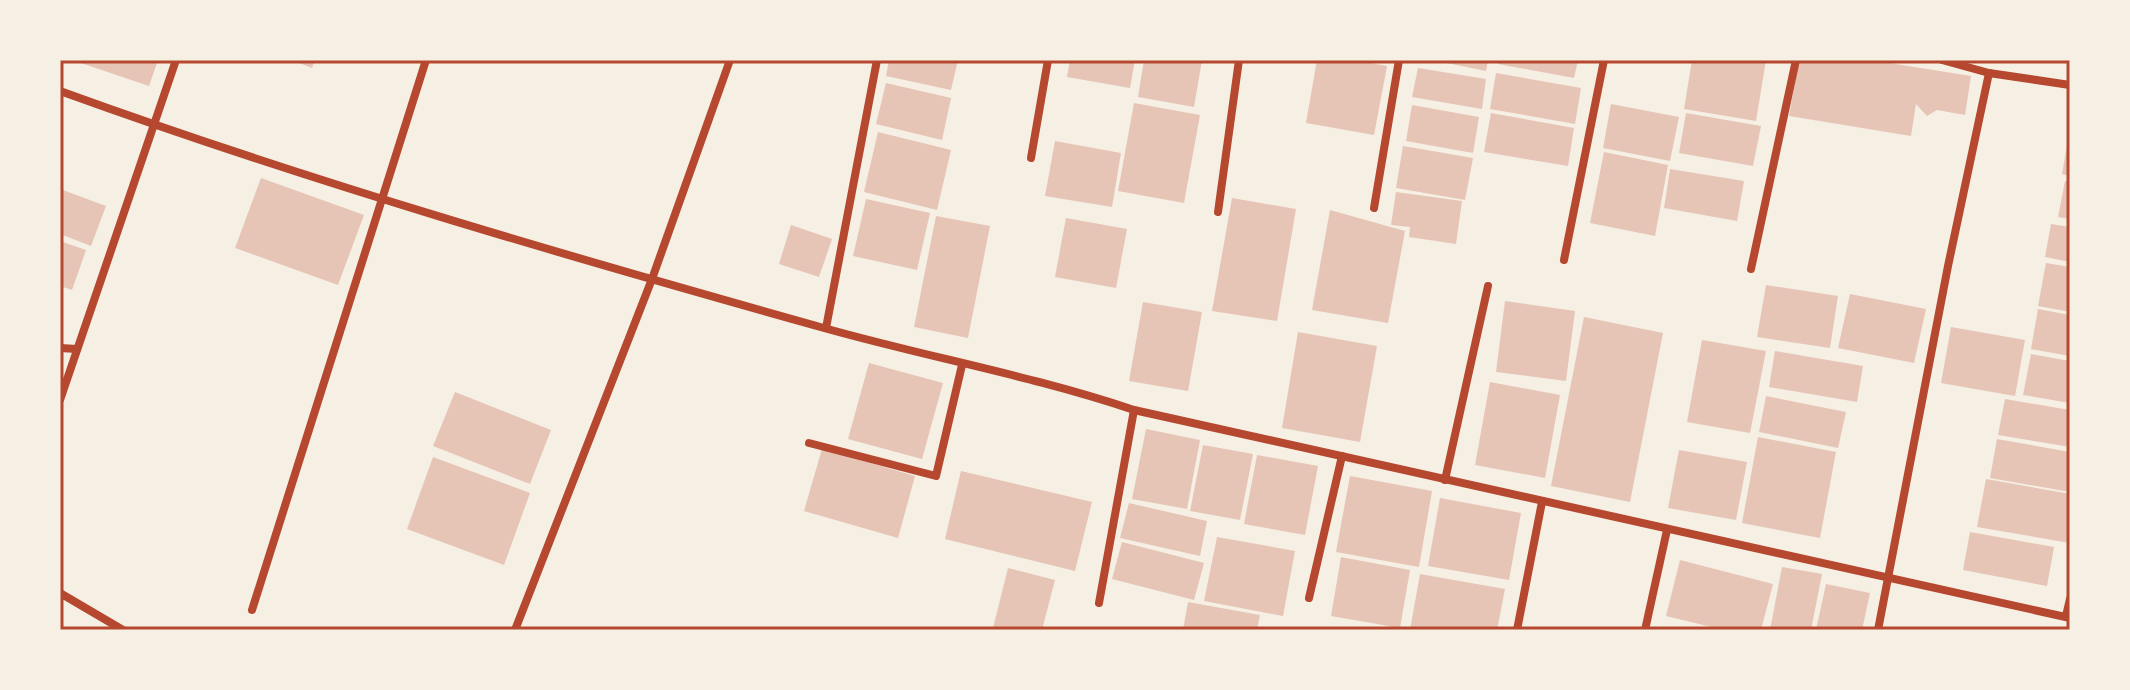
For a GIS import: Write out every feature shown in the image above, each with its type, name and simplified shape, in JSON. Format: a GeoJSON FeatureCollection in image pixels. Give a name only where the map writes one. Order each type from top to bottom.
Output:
{"type":"FeatureCollection","features":[{"type":"Feature","properties":{"kind":"street"},"geometry":{"type":"LineString","coordinates":[[60,400],[176,60]]}},
{"type":"Feature","properties":{"kind":"street"},"geometry":{"type":"LineString","coordinates":[[252,610],[426,60]]}},
{"type":"Feature","properties":{"kind":"street"},"geometry":{"type":"LineString","coordinates":[[515,630],[652,279],[730,60]]}},
{"type":"Feature","properties":{"kind":"street"},"geometry":{"type":"LineString","coordinates":[[826,328],[877,60]]}},
{"type":"Feature","properties":{"kind":"street"},"geometry":{"type":"LineString","coordinates":[[1031,158],[1048,60]]}},
{"type":"Feature","properties":{"kind":"street"},"geometry":{"type":"LineString","coordinates":[[1218,212],[1239,60]]}},
{"type":"Feature","properties":{"kind":"street"},"geometry":{"type":"LineString","coordinates":[[1374,208],[1399,60]]}},
{"type":"Feature","properties":{"kind":"street"},"geometry":{"type":"LineString","coordinates":[[1564,260],[1604,60]]}},
{"type":"Feature","properties":{"kind":"street"},"geometry":{"type":"LineString","coordinates":[[1751,269],[1796,60]]}},
{"type":"Feature","properties":{"kind":"street"},"geometry":{"type":"LineString","coordinates":[[1942,60],[1989,73],[2070,85]]}},
{"type":"Feature","properties":{"kind":"street"},"geometry":{"type":"LineString","coordinates":[[1878,630],[1891,576],[1948,266],[1989,73]]}},
{"type":"Feature","properties":{"kind":"street"},"geometry":{"type":"LineString","coordinates":[[60,91],[380,199],[826,328],[962,365],[1076,390],[1134,410],[2068,617],[2070,599]]}},
{"type":"Feature","properties":{"kind":"street"},"geometry":{"type":"LineString","coordinates":[[1445,480],[1488,286]]}},
{"type":"Feature","properties":{"kind":"street"},"geometry":{"type":"LineString","coordinates":[[60,348],[77,349]]}},
{"type":"Feature","properties":{"kind":"street"},"geometry":{"type":"LineString","coordinates":[[809,443],[936,476],[962,365]]}},
{"type":"Feature","properties":{"kind":"street"},"geometry":{"type":"LineString","coordinates":[[1099,603],[1134,410]]}},
{"type":"Feature","properties":{"kind":"street"},"geometry":{"type":"LineString","coordinates":[[1309,598],[1342,456]]}},
{"type":"Feature","properties":{"kind":"street"},"geometry":{"type":"LineString","coordinates":[[1517,630],[1542,502]]}},
{"type":"Feature","properties":{"kind":"street"},"geometry":{"type":"LineString","coordinates":[[1645,630],[1667,530]]}},
{"type":"Feature","properties":{"kind":"street"},"geometry":{"type":"LineString","coordinates":[[60,593],[123,630]]}},
{"type":"Feature","properties":{"kind":"building"},"geometry":{"type":"Polygon","coordinates":[[[72,60],[158,60],[149,86],[72,60]]]}},
{"type":"Feature","properties":{"kind":"building"},"geometry":{"type":"Polygon","coordinates":[[[292,60],[315,60],[312,68],[292,60]]]}},
{"type":"Feature","properties":{"kind":"building"},"geometry":{"type":"Polygon","coordinates":[[[889,60],[958,60],[951,90],[886,76],[889,60]]]}},
{"type":"Feature","properties":{"kind":"building"},"geometry":{"type":"Polygon","coordinates":[[[1070,60],[1135,60],[1130,88],[1067,77],[1070,60]]]}},
{"type":"Feature","properties":{"kind":"building"},"geometry":{"type":"Polygon","coordinates":[[[1144,60],[1202,60],[1194,107],[1138,97],[1144,60]]]}},
{"type":"Feature","properties":{"kind":"building"},"geometry":{"type":"Polygon","coordinates":[[[1317,60],[1355,60],[1387,66],[1374,135],[1306,123],[1317,60]]]}},
{"type":"Feature","properties":{"kind":"building"},"geometry":{"type":"Polygon","coordinates":[[[1432,60],[1488,60],[1486,71],[1432,60]]]}},
{"type":"Feature","properties":{"kind":"building"},"geometry":{"type":"Polygon","coordinates":[[[1499,60],[1578,60],[1574,78],[1498,64],[1499,60]]]}},
{"type":"Feature","properties":{"kind":"building"},"geometry":{"type":"Polygon","coordinates":[[[1692,60],[1766,60],[1756,121],[1684,109],[1692,60]]]}},
{"type":"Feature","properties":{"kind":"building"},"geometry":{"type":"Polygon","coordinates":[[[1799,60],[1871,60],[1971,76],[1965,115],[1937,110],[1927,116],[1916,104],[1911,136],[1789,116],[1799,60]]]}},
{"type":"Feature","properties":{"kind":"building"},"geometry":{"type":"Polygon","coordinates":[[[1418,68],[1486,79],[1482,109],[1412,97],[1418,68]]]}},
{"type":"Feature","properties":{"kind":"building"},"geometry":{"type":"Polygon","coordinates":[[[1496,73],[1581,88],[1575,124],[1490,109],[1496,73]]]}},
{"type":"Feature","properties":{"kind":"building"},"geometry":{"type":"Polygon","coordinates":[[[886,83],[951,98],[942,140],[876,124],[886,83]]]}},
{"type":"Feature","properties":{"kind":"building"},"geometry":{"type":"Polygon","coordinates":[[[1134,103],[1200,115],[1184,203],[1118,191],[1134,103]]]}},
{"type":"Feature","properties":{"kind":"building"},"geometry":{"type":"Polygon","coordinates":[[[1611,104],[1679,117],[1670,161],[1603,148],[1611,104]]]}},
{"type":"Feature","properties":{"kind":"building"},"geometry":{"type":"Polygon","coordinates":[[[1412,105],[1479,117],[1473,153],[1406,141],[1412,105]]]}},
{"type":"Feature","properties":{"kind":"building"},"geometry":{"type":"Polygon","coordinates":[[[1491,113],[1574,128],[1568,166],[1484,152],[1491,113]]]}},
{"type":"Feature","properties":{"kind":"building"},"geometry":{"type":"Polygon","coordinates":[[[1686,113],[1761,126],[1753,166],[1679,153],[1686,113]]]}},
{"type":"Feature","properties":{"kind":"building"},"geometry":{"type":"Polygon","coordinates":[[[878,132],[951,150],[937,210],[864,192],[878,132]]]}},
{"type":"Feature","properties":{"kind":"building"},"geometry":{"type":"Polygon","coordinates":[[[2070,140],[2070,176],[2062,174],[2070,140]]]}},
{"type":"Feature","properties":{"kind":"building"},"geometry":{"type":"Polygon","coordinates":[[[1055,141],[1121,153],[1112,207],[1045,196],[1055,141]]]}},
{"type":"Feature","properties":{"kind":"building"},"geometry":{"type":"Polygon","coordinates":[[[1403,146],[1473,158],[1465,200],[1396,188],[1403,146]]]}},
{"type":"Feature","properties":{"kind":"building"},"geometry":{"type":"Polygon","coordinates":[[[1604,152],[1668,165],[1655,236],[1590,223],[1604,152]]]}},
{"type":"Feature","properties":{"kind":"building"},"geometry":{"type":"Polygon","coordinates":[[[1670,169],[1744,181],[1737,221],[1664,208],[1670,169]]]}},
{"type":"Feature","properties":{"kind":"building"},"geometry":{"type":"Polygon","coordinates":[[[261,178],[364,215],[338,285],[235,248],[261,178]]]}},
{"type":"Feature","properties":{"kind":"building"},"geometry":{"type":"Polygon","coordinates":[[[2065,181],[2070,182],[2070,219],[2058,217],[2065,181]]]}},
{"type":"Feature","properties":{"kind":"building"},"geometry":{"type":"Polygon","coordinates":[[[60,189],[106,206],[91,246],[60,234],[60,189]]]}},
{"type":"Feature","properties":{"kind":"building"},"geometry":{"type":"Polygon","coordinates":[[[1396,192],[1462,201],[1456,244],[1409,237],[1410,227],[1391,225],[1396,192]]]}},
{"type":"Feature","properties":{"kind":"building"},"geometry":{"type":"Polygon","coordinates":[[[1232,198],[1296,209],[1277,321],[1212,311],[1232,198]]]}},
{"type":"Feature","properties":{"kind":"building"},"geometry":{"type":"Polygon","coordinates":[[[866,199],[930,213],[917,270],[853,256],[866,199]]]}},
{"type":"Feature","properties":{"kind":"building"},"geometry":{"type":"Polygon","coordinates":[[[1330,210],[1405,231],[1388,323],[1312,310],[1330,210]]]}},
{"type":"Feature","properties":{"kind":"building"},"geometry":{"type":"Polygon","coordinates":[[[936,216],[990,226],[968,338],[914,327],[936,216]]]}},
{"type":"Feature","properties":{"kind":"building"},"geometry":{"type":"Polygon","coordinates":[[[1066,218],[1127,229],[1116,288],[1055,277],[1066,218]]]}},
{"type":"Feature","properties":{"kind":"building"},"geometry":{"type":"Polygon","coordinates":[[[2051,224],[2070,227],[2070,262],[2045,257],[2051,224]]]}},
{"type":"Feature","properties":{"kind":"building"},"geometry":{"type":"Polygon","coordinates":[[[791,225],[832,239],[819,277],[779,264],[791,225]]]}},
{"type":"Feature","properties":{"kind":"building"},"geometry":{"type":"Polygon","coordinates":[[[60,241],[86,250],[72,290],[60,286],[60,241]]]}},
{"type":"Feature","properties":{"kind":"building"},"geometry":{"type":"Polygon","coordinates":[[[2046,263],[2070,267],[2070,312],[2038,306],[2046,263]]]}},
{"type":"Feature","properties":{"kind":"building"},"geometry":{"type":"Polygon","coordinates":[[[1766,285],[1838,296],[1830,348],[1757,337],[1766,285]]]}},
{"type":"Feature","properties":{"kind":"building"},"geometry":{"type":"Polygon","coordinates":[[[1850,294],[1926,309],[1914,363],[1838,348],[1850,294]]]}},
{"type":"Feature","properties":{"kind":"building"},"geometry":{"type":"Polygon","coordinates":[[[1505,301],[1575,311],[1566,381],[1496,372],[1505,301]]]}},
{"type":"Feature","properties":{"kind":"building"},"geometry":{"type":"Polygon","coordinates":[[[1143,302],[1202,312],[1188,391],[1129,381],[1143,302]]]}},
{"type":"Feature","properties":{"kind":"building"},"geometry":{"type":"Polygon","coordinates":[[[2038,309],[2070,315],[2070,356],[2031,349],[2038,309]]]}},
{"type":"Feature","properties":{"kind":"building"},"geometry":{"type":"Polygon","coordinates":[[[1584,317],[1663,333],[1630,502],[1551,486],[1584,317]]]}},
{"type":"Feature","properties":{"kind":"building"},"geometry":{"type":"Polygon","coordinates":[[[1951,327],[2025,340],[2015,396],[1941,383],[1951,327]]]}},
{"type":"Feature","properties":{"kind":"building"},"geometry":{"type":"Polygon","coordinates":[[[1298,332],[1377,346],[1360,442],[1282,428],[1298,332]]]}},
{"type":"Feature","properties":{"kind":"building"},"geometry":{"type":"Polygon","coordinates":[[[1702,340],[1766,351],[1750,433],[1687,422],[1702,340]]]}},
{"type":"Feature","properties":{"kind":"building"},"geometry":{"type":"Polygon","coordinates":[[[1775,351],[1863,366],[1857,402],[1769,387],[1775,351]]]}},
{"type":"Feature","properties":{"kind":"building"},"geometry":{"type":"Polygon","coordinates":[[[2031,354],[2070,361],[2070,403],[2023,395],[2031,354]]]}},
{"type":"Feature","properties":{"kind":"building"},"geometry":{"type":"Polygon","coordinates":[[[869,363],[943,383],[922,459],[848,439],[869,363]]]}},
{"type":"Feature","properties":{"kind":"building"},"geometry":{"type":"Polygon","coordinates":[[[1490,382],[1560,395],[1545,478],[1475,465],[1490,382]]]}},
{"type":"Feature","properties":{"kind":"building"},"geometry":{"type":"Polygon","coordinates":[[[455,392],[551,430],[530,484],[433,446],[455,392]]]}},
{"type":"Feature","properties":{"kind":"building"},"geometry":{"type":"Polygon","coordinates":[[[1766,396],[1846,412],[1838,448],[1759,432],[1766,396]]]}},
{"type":"Feature","properties":{"kind":"building"},"geometry":{"type":"Polygon","coordinates":[[[2005,399],[2070,410],[2070,447],[1998,435],[2005,399]]]}},
{"type":"Feature","properties":{"kind":"building"},"geometry":{"type":"Polygon","coordinates":[[[1146,429],[1200,440],[1187,509],[1132,499],[1146,429]]]}},
{"type":"Feature","properties":{"kind":"building"},"geometry":{"type":"Polygon","coordinates":[[[1758,437],[1836,452],[1820,538],[1742,523],[1758,437]]]}},
{"type":"Feature","properties":{"kind":"building"},"geometry":{"type":"Polygon","coordinates":[[[1997,439],[2070,452],[2070,492],[1990,478],[1997,439]]]}},
{"type":"Feature","properties":{"kind":"building"},"geometry":{"type":"Polygon","coordinates":[[[1203,445],[1253,454],[1240,520],[1190,511],[1203,445]]]}},
{"type":"Feature","properties":{"kind":"building"},"geometry":{"type":"Polygon","coordinates":[[[822,449],[915,476],[898,538],[804,511],[822,449]]]}},
{"type":"Feature","properties":{"kind":"building"},"geometry":{"type":"Polygon","coordinates":[[[1679,450],[1747,462],[1736,520],[1668,508],[1679,450]]]}},
{"type":"Feature","properties":{"kind":"building"},"geometry":{"type":"Polygon","coordinates":[[[1257,455],[1318,466],[1305,535],[1244,524],[1257,455]]]}},
{"type":"Feature","properties":{"kind":"building"},"geometry":{"type":"Polygon","coordinates":[[[433,457],[530,493],[504,565],[407,529],[433,457]]]}},
{"type":"Feature","properties":{"kind":"building"},"geometry":{"type":"Polygon","coordinates":[[[961,471],[1092,502],[1075,571],[945,539],[961,471]]]}},
{"type":"Feature","properties":{"kind":"building"},"geometry":{"type":"Polygon","coordinates":[[[1350,476],[1432,491],[1419,567],[1336,552],[1350,476]]]}},
{"type":"Feature","properties":{"kind":"building"},"geometry":{"type":"Polygon","coordinates":[[[1986,479],[2070,494],[2070,543],[1977,527],[1986,479]]]}},
{"type":"Feature","properties":{"kind":"building"},"geometry":{"type":"Polygon","coordinates":[[[1440,498],[1521,513],[1509,580],[1428,566],[1440,498]]]}},
{"type":"Feature","properties":{"kind":"building"},"geometry":{"type":"Polygon","coordinates":[[[1129,503],[1207,521],[1200,556],[1120,538],[1129,503]]]}},
{"type":"Feature","properties":{"kind":"building"},"geometry":{"type":"Polygon","coordinates":[[[1970,532],[2054,547],[2047,586],[1963,570],[1970,532]]]}},
{"type":"Feature","properties":{"kind":"building"},"geometry":{"type":"Polygon","coordinates":[[[1217,537],[1295,551],[1283,616],[1204,601],[1217,537]]]}},
{"type":"Feature","properties":{"kind":"building"},"geometry":{"type":"Polygon","coordinates":[[[1122,542],[1204,563],[1194,600],[1112,579],[1122,542]]]}},
{"type":"Feature","properties":{"kind":"building"},"geometry":{"type":"Polygon","coordinates":[[[1341,557],[1410,570],[1400,628],[1331,616],[1341,557]]]}},
{"type":"Feature","properties":{"kind":"building"},"geometry":{"type":"Polygon","coordinates":[[[1680,560],[1773,584],[1761,630],[1724,630],[1666,616],[1680,560]]]}},
{"type":"Feature","properties":{"kind":"building"},"geometry":{"type":"Polygon","coordinates":[[[1782,567],[1822,574],[1811,630],[1770,630],[1782,567]]]}},
{"type":"Feature","properties":{"kind":"building"},"geometry":{"type":"Polygon","coordinates":[[[1008,568],[1055,580],[1042,630],[993,628],[1008,568]]]}},
{"type":"Feature","properties":{"kind":"building"},"geometry":{"type":"Polygon","coordinates":[[[1420,574],[1505,589],[1497,630],[1410,630],[1420,574]]]}},
{"type":"Feature","properties":{"kind":"building"},"geometry":{"type":"Polygon","coordinates":[[[1826,584],[1870,593],[1862,630],[1816,630],[1826,584]]]}},
{"type":"Feature","properties":{"kind":"building"},"geometry":{"type":"Polygon","coordinates":[[[1188,602],[1260,615],[1257,630],[1183,630],[1188,602]]]}}]}
